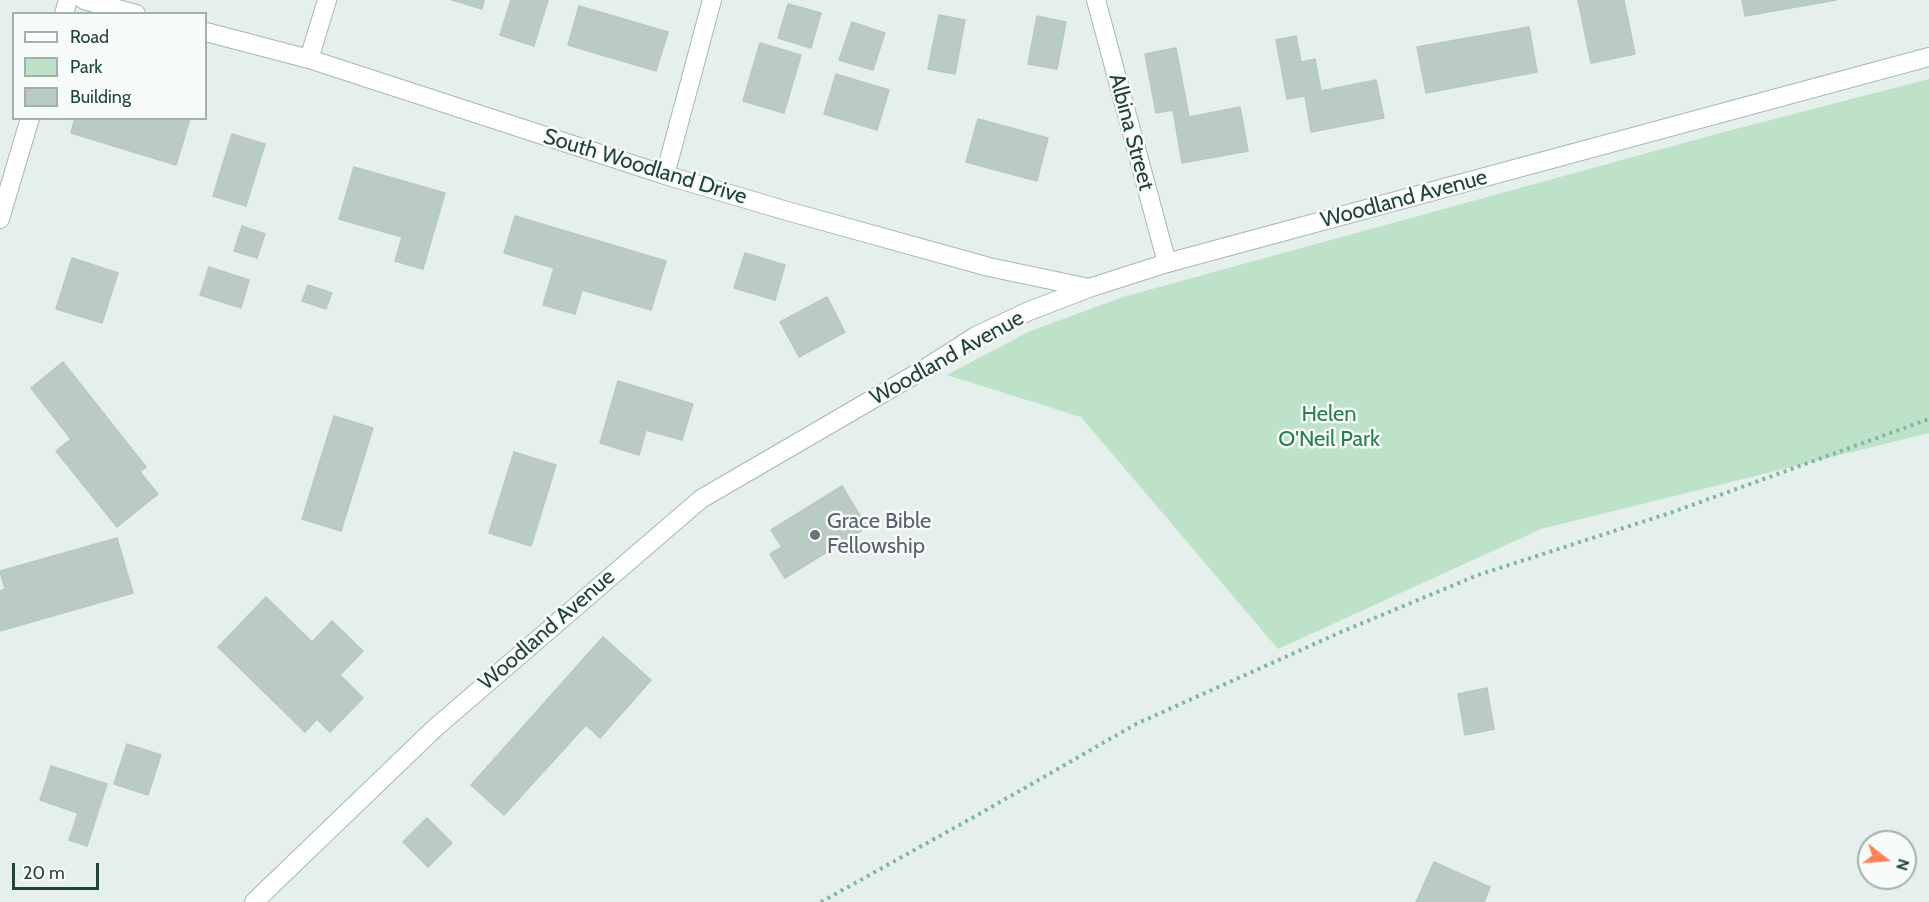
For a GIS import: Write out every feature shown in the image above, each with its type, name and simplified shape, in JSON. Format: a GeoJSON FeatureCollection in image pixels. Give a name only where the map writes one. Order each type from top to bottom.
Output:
{"type":"FeatureCollection","features":[{"type":"Feature","properties":{"kind":"street"},"geometry":{"type":"LineString","coordinates":[[84,0],[129,12]]}},
{"type":"Feature","properties":{"kind":"street"},"geometry":{"type":"LineString","coordinates":[[309,59],[327,0]]}},
{"type":"Feature","properties":{"kind":"street"},"geometry":{"type":"LineString","coordinates":[[665,175],[712,0]]}},
{"type":"Feature","properties":{"kind":"street","name":"Albina Street"},"geometry":{"type":"LineString","coordinates":[[1096,0],[1167,263]]}},
{"type":"Feature","properties":{"kind":"street","name":"South Woodland Drive"},"geometry":{"type":"LineString","coordinates":[[207,32],[309,59],[665,175],[989,267],[1089,288]]}},
{"type":"Feature","properties":{"kind":"street","name":"Woodland Avenue"},"geometry":{"type":"LineString","coordinates":[[254,902],[435,728],[701,498],[921,371],[976,336],[1029,311],[1089,288],[1167,263],[1929,57]]}},
{"type":"Feature","properties":{"kind":"street"},"geometry":{"type":"LineString","coordinates":[[0,219],[29,120]]}},
{"type":"Feature","properties":{"kind":"path"},"geometry":{"type":"LineString","coordinates":[[821,902],[1136,724],[1341,632],[1478,575],[1673,512],[1929,418]]}},
{"type":"Feature","properties":{"kind":"green space","name":"Helen O'Neil Park"},"geometry":{"type":"Polygon","coordinates":[[[1929,79],[1929,433],[1541,529],[1278,649],[1081,417],[947,375],[1028,332],[1123,297],[1724,132],[1929,79]]]}},
{"type":"Feature","properties":{"kind":"building"},"geometry":{"type":"Polygon","coordinates":[[[452,0],[484,0],[482,9],[452,0]]]}},
{"type":"Feature","properties":{"kind":"building"},"geometry":{"type":"Polygon","coordinates":[[[511,0],[548,0],[534,46],[500,35],[511,0]]]}},
{"type":"Feature","properties":{"kind":"building"},"geometry":{"type":"Polygon","coordinates":[[[1578,0],[1624,0],[1635,54],[1591,63],[1578,0]]]}},
{"type":"Feature","properties":{"kind":"building"},"geometry":{"type":"Polygon","coordinates":[[[1742,0],[1836,0],[1745,16],[1742,0]]]}},
{"type":"Feature","properties":{"kind":"building"},"geometry":{"type":"Polygon","coordinates":[[[788,4],[821,13],[811,48],[778,38],[788,4]]]}},
{"type":"Feature","properties":{"kind":"building"},"geometry":{"type":"Polygon","coordinates":[[[579,6],[668,32],[656,71],[568,45],[579,6]]]}},
{"type":"Feature","properties":{"kind":"building"},"geometry":{"type":"Polygon","coordinates":[[[939,15],[965,20],[955,74],[928,69],[939,15]]]}},
{"type":"Feature","properties":{"kind":"building"},"geometry":{"type":"Polygon","coordinates":[[[1037,16],[1066,22],[1057,69],[1028,64],[1037,16]]]}},
{"type":"Feature","properties":{"kind":"building"},"geometry":{"type":"Polygon","coordinates":[[[852,22],[885,33],[873,70],[839,60],[852,22]]]}},
{"type":"Feature","properties":{"kind":"building"},"geometry":{"type":"Polygon","coordinates":[[[1529,27],[1537,72],[1426,93],[1417,47],[1529,27]]]}},
{"type":"Feature","properties":{"kind":"building"},"geometry":{"type":"Polygon","coordinates":[[[1296,36],[1301,62],[1315,59],[1321,91],[1376,80],[1384,118],[1311,132],[1305,96],[1287,99],[1276,40],[1296,36]]]}},
{"type":"Feature","properties":{"kind":"building"},"geometry":{"type":"Polygon","coordinates":[[[760,43],[801,55],[784,113],[743,101],[760,43]]]}},
{"type":"Feature","properties":{"kind":"building"},"geometry":{"type":"Polygon","coordinates":[[[1176,48],[1189,117],[1240,107],[1248,151],[1182,163],[1173,110],[1156,113],[1145,54],[1176,48]]]}},
{"type":"Feature","properties":{"kind":"building"},"geometry":{"type":"Polygon","coordinates":[[[836,74],[889,90],[877,130],[824,114],[836,74]]]}},
{"type":"Feature","properties":{"kind":"building"},"geometry":{"type":"Polygon","coordinates":[[[978,119],[1048,138],[1037,181],[966,162],[978,119]]]}},
{"type":"Feature","properties":{"kind":"building"},"geometry":{"type":"Polygon","coordinates":[[[74,120],[190,120],[176,165],[71,133],[74,120]]]}},
{"type":"Feature","properties":{"kind":"building"},"geometry":{"type":"Polygon","coordinates":[[[232,134],[265,144],[246,206],[213,196],[232,134]]]}},
{"type":"Feature","properties":{"kind":"building"},"geometry":{"type":"Polygon","coordinates":[[[354,167],[445,193],[423,269],[395,261],[402,237],[339,219],[354,167]]]}},
{"type":"Feature","properties":{"kind":"building"},"geometry":{"type":"Polygon","coordinates":[[[515,216],[666,261],[651,310],[582,290],[575,314],[543,305],[554,268],[504,253],[515,216]]]}},
{"type":"Feature","properties":{"kind":"building"},"geometry":{"type":"Polygon","coordinates":[[[242,226],[265,234],[257,258],[234,251],[242,226]]]}},
{"type":"Feature","properties":{"kind":"building"},"geometry":{"type":"Polygon","coordinates":[[[745,253],[785,265],[775,300],[734,288],[745,253]]]}},
{"type":"Feature","properties":{"kind":"building"},"geometry":{"type":"Polygon","coordinates":[[[72,258],[118,273],[102,323],[56,309],[72,258]]]}},
{"type":"Feature","properties":{"kind":"building"},"geometry":{"type":"Polygon","coordinates":[[[209,267],[249,280],[241,308],[200,295],[209,267]]]}},
{"type":"Feature","properties":{"kind":"building"},"geometry":{"type":"Polygon","coordinates":[[[308,285],[332,293],[326,309],[302,301],[308,285]]]}},
{"type":"Feature","properties":{"kind":"building"},"geometry":{"type":"Polygon","coordinates":[[[827,297],[845,332],[799,357],[780,322],[827,297]]]}},
{"type":"Feature","properties":{"kind":"building"},"geometry":{"type":"Polygon","coordinates":[[[63,362],[146,467],[140,472],[158,494],[117,527],[56,451],[71,439],[31,388],[63,362]]]}},
{"type":"Feature","properties":{"kind":"building"},"geometry":{"type":"Polygon","coordinates":[[[618,381],[693,404],[682,440],[646,430],[639,455],[600,443],[618,381]]]}},
{"type":"Feature","properties":{"kind":"building"},"geometry":{"type":"Polygon","coordinates":[[[334,416],[373,428],[341,531],[302,519],[334,416]]]}},
{"type":"Feature","properties":{"kind":"building"},"geometry":{"type":"Polygon","coordinates":[[[514,452],[556,465],[531,546],[489,533],[514,452]]]}},
{"type":"Feature","properties":{"kind":"building"},"geometry":{"type":"Polygon","coordinates":[[[842,486],[867,527],[785,578],[770,554],[782,547],[771,530],[842,486]]]}},
{"type":"Feature","properties":{"kind":"building"},"geometry":{"type":"Polygon","coordinates":[[[117,538],[133,593],[0,631],[0,591],[5,589],[0,571],[117,538]]]}},
{"type":"Feature","properties":{"kind":"building"},"geometry":{"type":"Polygon","coordinates":[[[266,597],[312,642],[332,621],[363,651],[340,675],[363,698],[330,732],[317,719],[305,732],[218,647],[266,597]]]}},
{"type":"Feature","properties":{"kind":"building"},"geometry":{"type":"Polygon","coordinates":[[[603,637],[651,680],[600,738],[586,725],[504,815],[471,785],[603,637]]]}},
{"type":"Feature","properties":{"kind":"building"},"geometry":{"type":"Polygon","coordinates":[[[1487,688],[1494,729],[1465,735],[1458,694],[1487,688]]]}},
{"type":"Feature","properties":{"kind":"building"},"geometry":{"type":"Polygon","coordinates":[[[127,744],[161,755],[148,795],[114,784],[127,744]]]}},
{"type":"Feature","properties":{"kind":"building"},"geometry":{"type":"Polygon","coordinates":[[[51,766],[107,784],[87,846],[69,840],[78,813],[40,800],[51,766]]]}},
{"type":"Feature","properties":{"kind":"building"},"geometry":{"type":"Polygon","coordinates":[[[427,818],[452,843],[428,867],[403,842],[427,818]]]}},
{"type":"Feature","properties":{"kind":"building"},"geometry":{"type":"Polygon","coordinates":[[[1434,862],[1490,887],[1484,902],[1416,902],[1434,862]]]}},
{"type":"Feature","properties":{"kind":"place","name":"Grace Bible Fellowship"},"geometry":{"type":"Point","coordinates":[815,535]}}]}
